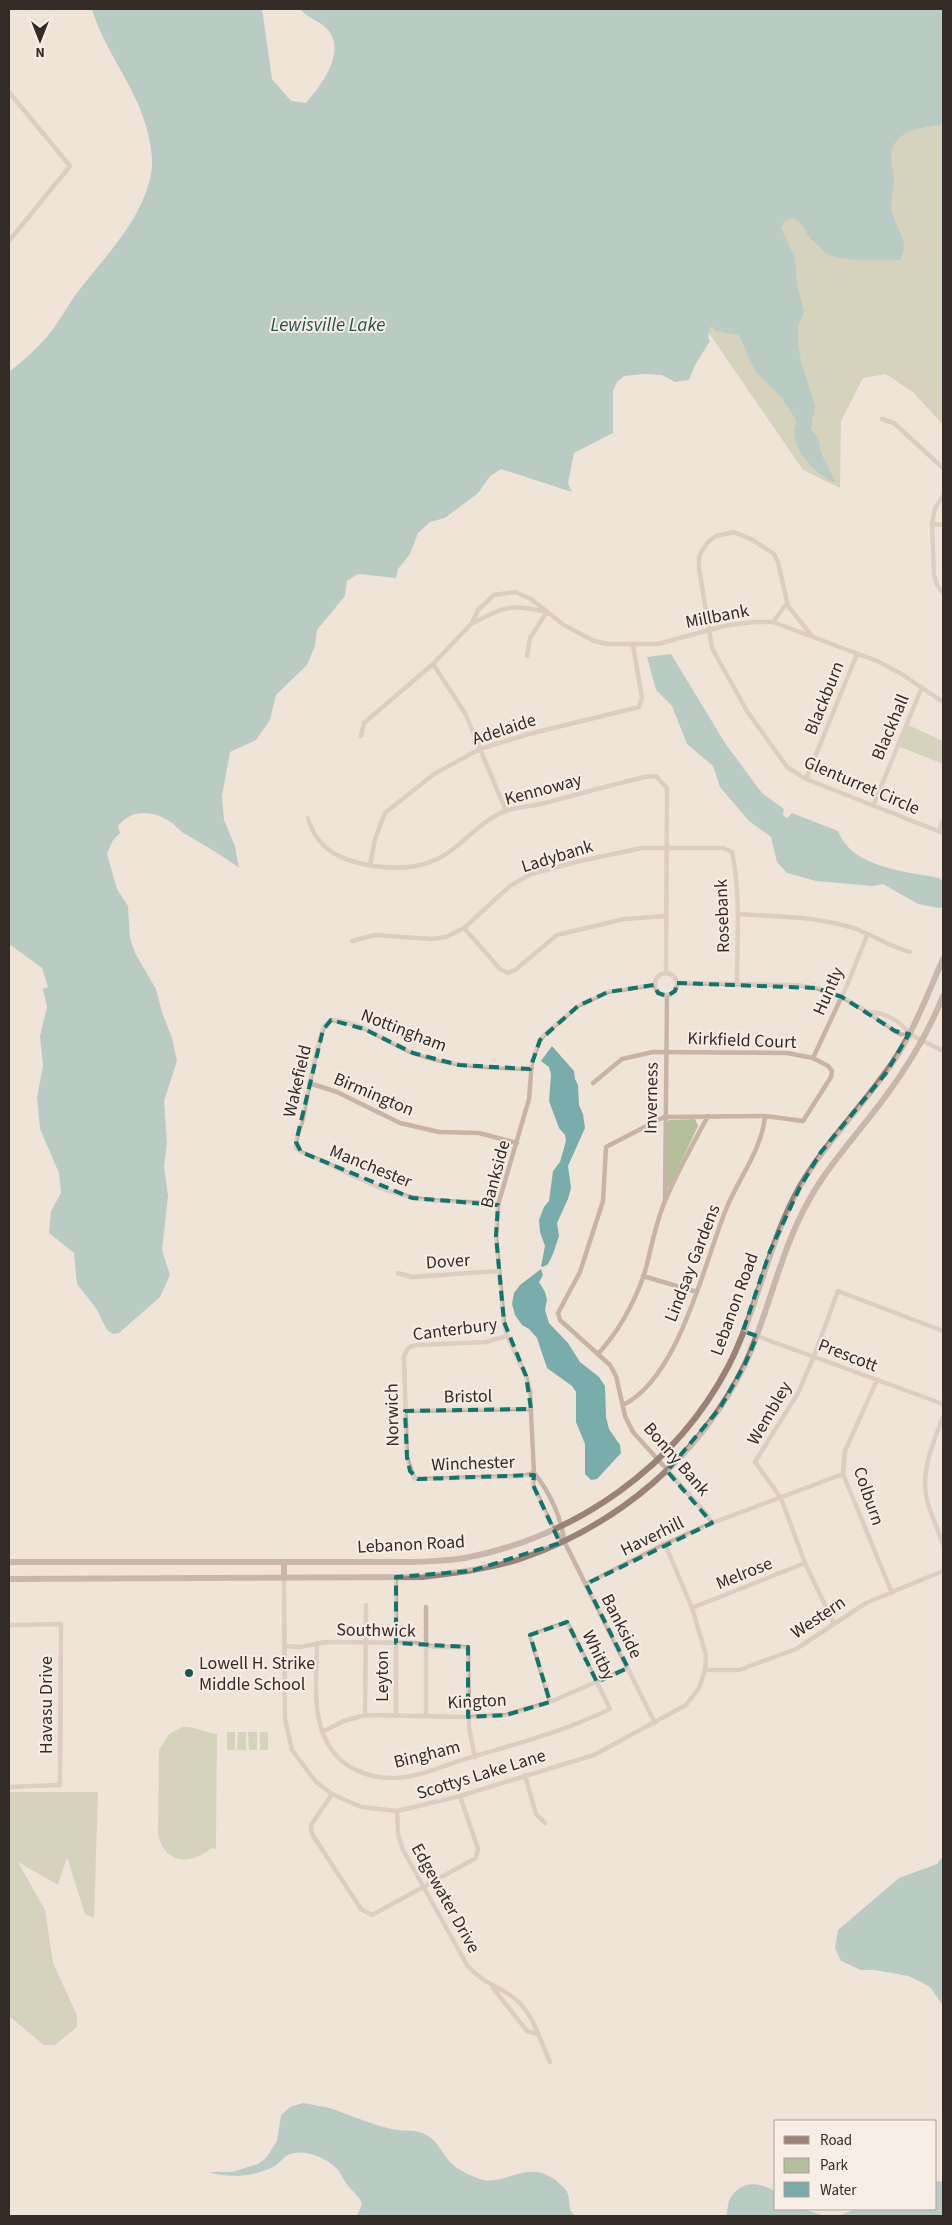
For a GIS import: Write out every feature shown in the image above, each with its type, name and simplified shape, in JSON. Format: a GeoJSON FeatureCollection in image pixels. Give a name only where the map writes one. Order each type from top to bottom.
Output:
{"type":"FeatureCollection","features":[{"type":"Feature","properties":{"kind":"main road","name":"Lebanon Road"},"geometry":{"type":"LineString","coordinates":[[9,1562],[414,1562],[464,1558],[525,1542],[586,1515],[622,1490],[658,1460],[705,1405],[728,1365],[743,1331],[770,1251],[800,1187],[821,1152],[886,1073],[909,1034],[943,959]]}},
{"type":"Feature","properties":{"kind":"main road","name":"Lebanon Road"},"geometry":{"type":"LineString","coordinates":[[9,1579],[422,1577],[471,1571],[519,1559],[564,1541],[611,1515],[667,1470],[691,1445],[720,1408],[745,1364],[757,1336],[788,1242],[807,1202],[825,1172],[887,1095],[922,1040],[943,996]]}},
{"type":"Feature","properties":{"kind":"main road"},"geometry":{"type":"LineString","coordinates":[[284,1562],[284,1578]]}},
{"type":"Feature","properties":{"kind":"street"},"geometry":{"type":"LineString","coordinates":[[9,92],[70,166],[9,240]]}},
{"type":"Feature","properties":{"kind":"street"},"geometry":{"type":"LineString","coordinates":[[882,419],[894,423],[943,468]]}},
{"type":"Feature","properties":{"kind":"street"},"geometry":{"type":"LineString","coordinates":[[943,496],[935,508],[932,524],[935,578],[943,593]]}},
{"type":"Feature","properties":{"kind":"street"},"geometry":{"type":"LineString","coordinates":[[932,524],[943,524]]}},
{"type":"Feature","properties":{"kind":"street","name":"Glenturret Circle"},"geometry":{"type":"LineString","coordinates":[[813,637],[800,623],[787,603],[778,562],[774,554],[739,533],[721,533],[709,541],[699,558],[712,648],[749,714],[787,767],[806,780],[941,832]]}},
{"type":"Feature","properties":{"kind":"street","name":"Millbank"},"geometry":{"type":"LineString","coordinates":[[361,736],[364,723],[434,664],[472,623],[478,610],[494,595],[515,592],[530,599],[564,626],[594,641],[633,645],[658,644],[709,630],[753,622],[773,622],[877,661],[922,687],[943,702]]}},
{"type":"Feature","properties":{"kind":"street"},"geometry":{"type":"LineString","coordinates":[[773,622],[787,603]]}},
{"type":"Feature","properties":{"kind":"street","name":"Millbank"},"geometry":{"type":"LineString","coordinates":[[472,623],[500,609],[511,606],[547,612]]}},
{"type":"Feature","properties":{"kind":"street"},"geometry":{"type":"LineString","coordinates":[[527,656],[530,638],[547,612]]}},
{"type":"Feature","properties":{"kind":"street","name":"Adelaide"},"geometry":{"type":"LineString","coordinates":[[370,865],[374,839],[385,813],[434,774],[480,749],[525,735],[639,707],[642,698],[633,645]]}},
{"type":"Feature","properties":{"kind":"street","name":"Blackburn"},"geometry":{"type":"LineString","coordinates":[[806,780],[857,654]]}},
{"type":"Feature","properties":{"kind":"street"},"geometry":{"type":"LineString","coordinates":[[434,664],[465,713],[506,811]]}},
{"type":"Feature","properties":{"kind":"street","name":"Blackhall"},"geometry":{"type":"LineString","coordinates":[[873,806],[922,687]]}},
{"type":"Feature","properties":{"kind":"street","name":"Kennoway"},"geometry":{"type":"LineString","coordinates":[[308,818],[315,836],[328,851],[352,862],[396,869],[412,868],[427,864],[444,856],[478,828],[506,811],[644,776],[656,776],[667,788],[666,848]]}},
{"type":"Feature","properties":{"kind":"street"},"geometry":{"type":"LineString","coordinates":[[941,832],[943,820]]}},
{"type":"Feature","properties":{"kind":"street"},"geometry":{"type":"LineString","coordinates":[[666,848],[666,973]]}},
{"type":"Feature","properties":{"kind":"street","name":"Ladybank"},"geometry":{"type":"LineString","coordinates":[[352,942],[375,935],[431,939],[446,937],[464,928],[510,886],[531,874],[628,850],[666,848],[729,850]]}},
{"type":"Feature","properties":{"kind":"street","name":"Rosebank"},"geometry":{"type":"LineString","coordinates":[[729,850],[733,858],[738,914],[737,983]]}},
{"type":"Feature","properties":{"kind":"street"},"geometry":{"type":"LineString","coordinates":[[738,914],[811,918],[859,930],[894,948],[910,952]]}},
{"type":"Feature","properties":{"kind":"street"},"geometry":{"type":"LineString","coordinates":[[464,928],[500,969],[508,973],[515,970],[557,935],[624,919],[666,916]]}},
{"type":"Feature","properties":{"kind":"street","name":"Huntly"},"geometry":{"type":"LineString","coordinates":[[813,1058],[842,997],[867,935]]}},
{"type":"Feature","properties":{"kind":"street"},"geometry":{"type":"LineString","coordinates":[[666,973],[673,976],[677,983],[674,991],[667,996],[658,993],[654,985],[657,976],[666,973]]}},
{"type":"Feature","properties":{"kind":"street"},"geometry":{"type":"LineString","coordinates":[[677,983],[796,985],[816,988],[842,997],[900,1034],[909,1034],[943,1051]]}},
{"type":"Feature","properties":{"kind":"street","name":"Bankside"},"geometry":{"type":"LineString","coordinates":[[654,985],[608,992],[578,1006],[540,1040],[534,1054],[531,1069],[529,1099],[498,1205],[496,1236],[504,1322],[507,1336],[526,1376],[531,1409],[533,1485],[554,1530],[564,1541],[655,1723]]}},
{"type":"Feature","properties":{"kind":"street","name":"Inverness"},"geometry":{"type":"LineString","coordinates":[[665,1202],[664,1116],[667,996]]}},
{"type":"Feature","properties":{"kind":"street"},"geometry":{"type":"LineString","coordinates":[[868,1012],[874,1012],[899,1022],[906,1027],[909,1034]]}},
{"type":"Feature","properties":{"kind":"street","name":"Nottingham"},"geometry":{"type":"LineString","coordinates":[[327,1021],[335,1020],[357,1027],[414,1053],[460,1065],[531,1069]]}},
{"type":"Feature","properties":{"kind":"street","name":"Wakefield"},"geometry":{"type":"LineString","coordinates":[[296,1148],[310,1083],[327,1021]]}},
{"type":"Feature","properties":{"kind":"street","name":"Kirkfield Court"},"geometry":{"type":"LineString","coordinates":[[592,1082],[622,1060],[642,1054],[666,1052],[787,1053],[813,1058],[828,1066],[832,1071],[832,1077],[803,1121],[765,1116]]}},
{"type":"Feature","properties":{"kind":"street","name":"Birmington"},"geometry":{"type":"LineString","coordinates":[[310,1083],[338,1092],[400,1123],[440,1132],[479,1133],[517,1142]]}},
{"type":"Feature","properties":{"kind":"street"},"geometry":{"type":"LineString","coordinates":[[664,1116],[765,1116]]}},
{"type":"Feature","properties":{"kind":"street","name":"Bonny Bank"},"geometry":{"type":"LineString","coordinates":[[664,1116],[606,1147],[603,1201],[580,1272],[558,1313],[558,1317],[562,1323],[610,1365],[616,1376],[627,1421],[633,1432],[707,1514],[712,1524]]}},
{"type":"Feature","properties":{"kind":"street","name":"Inverness"},"geometry":{"type":"LineString","coordinates":[[598,1354],[609,1342],[629,1308],[643,1276],[665,1202],[688,1152],[708,1116]]}},
{"type":"Feature","properties":{"kind":"street","name":"Lindsay Gardens"},"geometry":{"type":"LineString","coordinates":[[623,1405],[641,1394],[672,1349],[691,1309],[727,1206],[760,1140],[765,1116]]}},
{"type":"Feature","properties":{"kind":"street","name":"Manchester"},"geometry":{"type":"LineString","coordinates":[[296,1148],[394,1193],[433,1200],[463,1200],[498,1205]]}},
{"type":"Feature","properties":{"kind":"street","name":"Dover"},"geometry":{"type":"LineString","coordinates":[[398,1273],[412,1277],[499,1271]]}},
{"type":"Feature","properties":{"kind":"street"},"geometry":{"type":"LineString","coordinates":[[643,1276],[697,1292]]}},
{"type":"Feature","properties":{"kind":"street","name":"Wembley"},"geometry":{"type":"LineString","coordinates":[[834,1624],[805,1563],[781,1498],[755,1462],[784,1419],[814,1356],[838,1291],[943,1331]]}},
{"type":"Feature","properties":{"kind":"street","name":"Prescott"},"geometry":{"type":"LineString","coordinates":[[743,1331],[943,1404]]}},
{"type":"Feature","properties":{"kind":"street","name":"Canterbury"},"geometry":{"type":"LineString","coordinates":[[406,1350],[410,1346],[486,1342],[507,1336]]}},
{"type":"Feature","properties":{"kind":"street","name":"Norwich"},"geometry":{"type":"LineString","coordinates":[[406,1350],[404,1356],[405,1446],[410,1470],[414,1478]]}},
{"type":"Feature","properties":{"kind":"street","name":"Colburn"},"geometry":{"type":"LineString","coordinates":[[878,1380],[845,1451],[843,1474],[892,1593]]}},
{"type":"Feature","properties":{"kind":"street","name":"Bristol"},"geometry":{"type":"LineString","coordinates":[[405,1411],[531,1409]]}},
{"type":"Feature","properties":{"kind":"street"},"geometry":{"type":"LineString","coordinates":[[943,1417],[927,1461],[925,1480],[927,1500],[943,1544]]}},
{"type":"Feature","properties":{"kind":"street","name":"Bankside"},"geometry":{"type":"LineString","coordinates":[[534,1473],[542,1482],[563,1526],[564,1541]]}},
{"type":"Feature","properties":{"kind":"street","name":"Winchester"},"geometry":{"type":"LineString","coordinates":[[414,1478],[513,1476],[534,1473]]}},
{"type":"Feature","properties":{"kind":"street","name":"Haverhill"},"geometry":{"type":"LineString","coordinates":[[586,1584],[665,1544],[843,1474]]}},
{"type":"Feature","properties":{"kind":"street","name":"Scottys Lake Lane"},"geometry":{"type":"LineString","coordinates":[[284,1578],[285,1719],[289,1741],[303,1766],[316,1782],[332,1794],[361,1807],[397,1811],[460,1796],[594,1754],[686,1705],[699,1688],[705,1670],[706,1655],[692,1608],[665,1544]]}},
{"type":"Feature","properties":{"kind":"street","name":"Melrose"},"geometry":{"type":"LineString","coordinates":[[692,1608],[805,1563]]}},
{"type":"Feature","properties":{"kind":"street","name":"Western"},"geometry":{"type":"LineString","coordinates":[[705,1670],[729,1670],[750,1667],[796,1649],[860,1606],[943,1571]]}},
{"type":"Feature","properties":{"kind":"street","name":"Leyton"},"geometry":{"type":"LineString","coordinates":[[396,1577],[396,1715]]}},
{"type":"Feature","properties":{"kind":"street"},"geometry":{"type":"LineString","coordinates":[[366,1605],[366,1715]]}},
{"type":"Feature","properties":{"kind":"street"},"geometry":{"type":"LineString","coordinates":[[426,1607],[426,1716]]}},
{"type":"Feature","properties":{"kind":"street","name":"Whitby"},"geometry":{"type":"LineString","coordinates":[[550,1702],[530,1635],[567,1622],[610,1709]]}},
{"type":"Feature","properties":{"kind":"street","name":"Havasu Drive"},"geometry":{"type":"LineString","coordinates":[[9,1625],[61,1624],[60,1785],[9,1787]]}},
{"type":"Feature","properties":{"kind":"street","name":"Southwick"},"geometry":{"type":"LineString","coordinates":[[284,1646],[300,1647],[317,1643],[396,1643],[435,1647],[468,1647],[468,1717]]}},
{"type":"Feature","properties":{"kind":"street","name":"Bingham"},"geometry":{"type":"LineString","coordinates":[[317,1643],[317,1715],[322,1732],[337,1757],[350,1767],[380,1777],[405,1777],[571,1727],[610,1709]]}},
{"type":"Feature","properties":{"kind":"street","name":"Kington"},"geometry":{"type":"LineString","coordinates":[[322,1732],[366,1715],[468,1717],[506,1715],[550,1702],[628,1668]]}},
{"type":"Feature","properties":{"kind":"street"},"geometry":{"type":"LineString","coordinates":[[468,1717],[475,1756]]}},
{"type":"Feature","properties":{"kind":"street"},"geometry":{"type":"LineString","coordinates":[[525,1775],[536,1814],[545,1823]]}},
{"type":"Feature","properties":{"kind":"street"},"geometry":{"type":"LineString","coordinates":[[332,1794],[311,1828],[312,1834],[362,1910],[368,1915],[376,1914],[476,1858],[478,1850],[460,1796]]}},
{"type":"Feature","properties":{"kind":"street","name":"Edgewater Drive"},"geometry":{"type":"LineString","coordinates":[[397,1811],[400,1843],[467,1965],[481,1980],[507,1993],[522,2005],[538,2034],[550,2062]]}},
{"type":"Feature","properties":{"kind":"street","name":"Edgewater Drive"},"geometry":{"type":"LineString","coordinates":[[492,1987],[527,2031],[538,2034]]}},
{"type":"Feature","properties":{"kind":"highlighted area"},"geometry":{"type":"Polygon","coordinates":[[[677,983],[816,988],[842,997],[895,1031],[909,1034],[886,1073],[821,1152],[800,1187],[770,1251],[743,1331],[757,1336],[745,1364],[720,1408],[667,1471],[712,1523],[586,1584],[628,1668],[597,1682],[567,1622],[530,1635],[550,1702],[506,1715],[468,1717],[468,1647],[396,1643],[396,1577],[471,1571],[560,1543],[533,1485],[534,1475],[418,1479],[410,1471],[407,1457],[405,1411],[531,1409],[526,1376],[504,1322],[496,1236],[498,1205],[412,1198],[301,1152],[296,1142],[323,1030],[331,1020],[364,1029],[413,1053],[459,1065],[530,1069],[540,1040],[578,1006],[608,992],[654,985],[658,993],[667,996],[675,991],[677,983]]]}},
{"type":"Feature","properties":{"kind":"green space"},"geometry":{"type":"Polygon","coordinates":[[[943,9],[943,425],[914,393],[886,374],[863,378],[841,421],[840,488],[803,470],[669,275],[943,9]]]}},
{"type":"Feature","properties":{"kind":"green space"},"geometry":{"type":"Polygon","coordinates":[[[908,725],[943,741],[943,764],[900,747],[908,725]]]}},
{"type":"Feature","properties":{"kind":"green space"},"geometry":{"type":"Polygon","coordinates":[[[695,1119],[698,1126],[667,1188],[667,1124],[669,1120],[695,1119]]]}},
{"type":"Feature","properties":{"kind":"green space"},"geometry":{"type":"Polygon","coordinates":[[[183,1727],[217,1734],[216,1849],[211,1848],[195,1858],[179,1859],[166,1851],[161,1844],[158,1834],[159,1750],[169,1734],[183,1727]]]}},
{"type":"Feature","properties":{"kind":"green space"},"geometry":{"type":"Polygon","coordinates":[[[227,1732],[235,1732],[235,1750],[227,1750],[227,1732]]]}},
{"type":"Feature","properties":{"kind":"green space"},"geometry":{"type":"Polygon","coordinates":[[[238,1732],[246,1732],[246,1750],[237,1750],[238,1732]]]}},
{"type":"Feature","properties":{"kind":"green space"},"geometry":{"type":"Polygon","coordinates":[[[248,1732],[257,1732],[257,1750],[249,1750],[248,1732]]]}},
{"type":"Feature","properties":{"kind":"green space"},"geometry":{"type":"Polygon","coordinates":[[[260,1732],[268,1732],[268,1750],[260,1750],[260,1732]]]}},
{"type":"Feature","properties":{"kind":"green space"},"geometry":{"type":"Polygon","coordinates":[[[9,1792],[98,1792],[94,1918],[85,1914],[67,1857],[58,1885],[18,1862],[45,1910],[53,1963],[77,2015],[77,2027],[55,2045],[44,2045],[9,2016],[9,1792]]]}},
{"type":"Feature","properties":{"kind":"water","name":"Lewisville Lake"},"geometry":{"type":"Polygon","coordinates":[[[92,9],[262,9],[272,79],[291,101],[306,103],[324,79],[333,59],[335,48],[328,30],[300,9],[943,9],[943,124],[906,133],[895,143],[891,154],[894,181],[891,202],[892,210],[904,248],[900,260],[860,260],[829,255],[810,238],[796,220],[792,218],[785,221],[781,228],[795,258],[797,284],[804,312],[798,327],[798,343],[801,361],[815,406],[811,429],[818,438],[821,453],[835,481],[833,482],[819,473],[802,454],[795,439],[796,420],[782,398],[755,371],[739,335],[716,331],[711,326],[708,337],[710,341],[695,365],[689,380],[675,382],[662,375],[645,374],[624,376],[617,382],[613,391],[613,433],[574,453],[568,483],[572,492],[501,469],[490,476],[478,493],[445,518],[430,522],[418,533],[410,554],[398,569],[396,578],[358,574],[347,581],[345,596],[317,630],[315,646],[307,665],[276,695],[270,720],[256,740],[230,752],[222,796],[224,820],[235,846],[239,868],[162,817],[149,813],[135,814],[123,820],[118,826],[120,833],[113,840],[107,854],[117,889],[128,906],[130,938],[135,953],[156,989],[172,1038],[177,1061],[164,1101],[167,1143],[164,1166],[168,1196],[162,1250],[170,1275],[160,1297],[119,1333],[113,1334],[107,1330],[96,1308],[77,1284],[74,1253],[49,1233],[51,1211],[61,1193],[59,1173],[40,1129],[37,1097],[43,1066],[40,1036],[47,1007],[43,989],[48,987],[42,968],[9,944],[9,372],[31,354],[46,338],[76,294],[122,236],[140,206],[152,168],[150,143],[141,111],[104,39],[92,9]]]}},
{"type":"Feature","properties":{"kind":"water"},"geometry":{"type":"Polygon","coordinates":[[[671,654],[725,743],[762,793],[784,809],[783,815],[787,818],[792,813],[838,831],[845,843],[855,853],[881,866],[939,878],[943,882],[943,907],[938,908],[918,904],[883,884],[872,886],[816,881],[787,873],[777,862],[771,837],[749,821],[720,787],[713,766],[687,744],[672,706],[656,690],[647,657],[671,654]]]}},
{"type":"Feature","properties":{"kind":"water"},"geometry":{"type":"Polygon","coordinates":[[[552,1046],[574,1071],[578,1085],[579,1105],[583,1114],[585,1128],[568,1166],[571,1188],[557,1223],[559,1236],[548,1264],[543,1267],[541,1266],[545,1246],[540,1232],[539,1220],[544,1207],[549,1201],[553,1171],[560,1162],[566,1141],[549,1101],[551,1075],[549,1067],[541,1061],[552,1046]]]}},
{"type":"Feature","properties":{"kind":"water"},"geometry":{"type":"Polygon","coordinates":[[[541,1269],[543,1275],[539,1282],[547,1300],[545,1310],[549,1323],[568,1343],[580,1362],[599,1377],[605,1386],[606,1417],[609,1429],[620,1445],[621,1453],[597,1479],[591,1480],[585,1474],[585,1444],[576,1422],[576,1392],[572,1386],[547,1368],[537,1338],[529,1329],[522,1325],[515,1315],[512,1304],[514,1293],[520,1285],[541,1269]]]}},
{"type":"Feature","properties":{"kind":"water"},"geometry":{"type":"Polygon","coordinates":[[[943,1856],[943,2006],[930,1987],[919,1981],[908,1976],[875,1970],[861,1970],[841,1961],[835,1948],[838,1930],[899,1878],[937,1864],[943,1856]]]}},
{"type":"Feature","properties":{"kind":"water"},"geometry":{"type":"Polygon","coordinates":[[[303,2103],[333,2109],[391,2129],[414,2131],[428,2136],[435,2141],[453,2165],[480,2179],[498,2180],[525,2172],[544,2174],[554,2179],[566,2190],[571,2211],[576,2216],[357,2216],[362,2204],[338,2170],[321,2157],[307,2153],[293,2153],[271,2168],[248,2175],[232,2176],[208,2172],[232,2172],[258,2164],[266,2158],[277,2141],[281,2115],[290,2107],[303,2103]]]}},
{"type":"Feature","properties":{"kind":"water"},"geometry":{"type":"Polygon","coordinates":[[[937,2181],[943,2182],[943,2216],[825,2216],[840,2215],[853,2210],[937,2210],[937,2181]]]}},
{"type":"Feature","properties":{"kind":"water"},"geometry":{"type":"Polygon","coordinates":[[[752,2184],[764,2186],[774,2191],[774,2210],[806,2210],[825,2216],[726,2216],[731,2197],[736,2191],[752,2184]]]}},
{"type":"Feature","properties":{"kind":"place","name":"Lowell H. Strike Middle School"},"geometry":{"type":"Point","coordinates":[189,1673]}}]}
